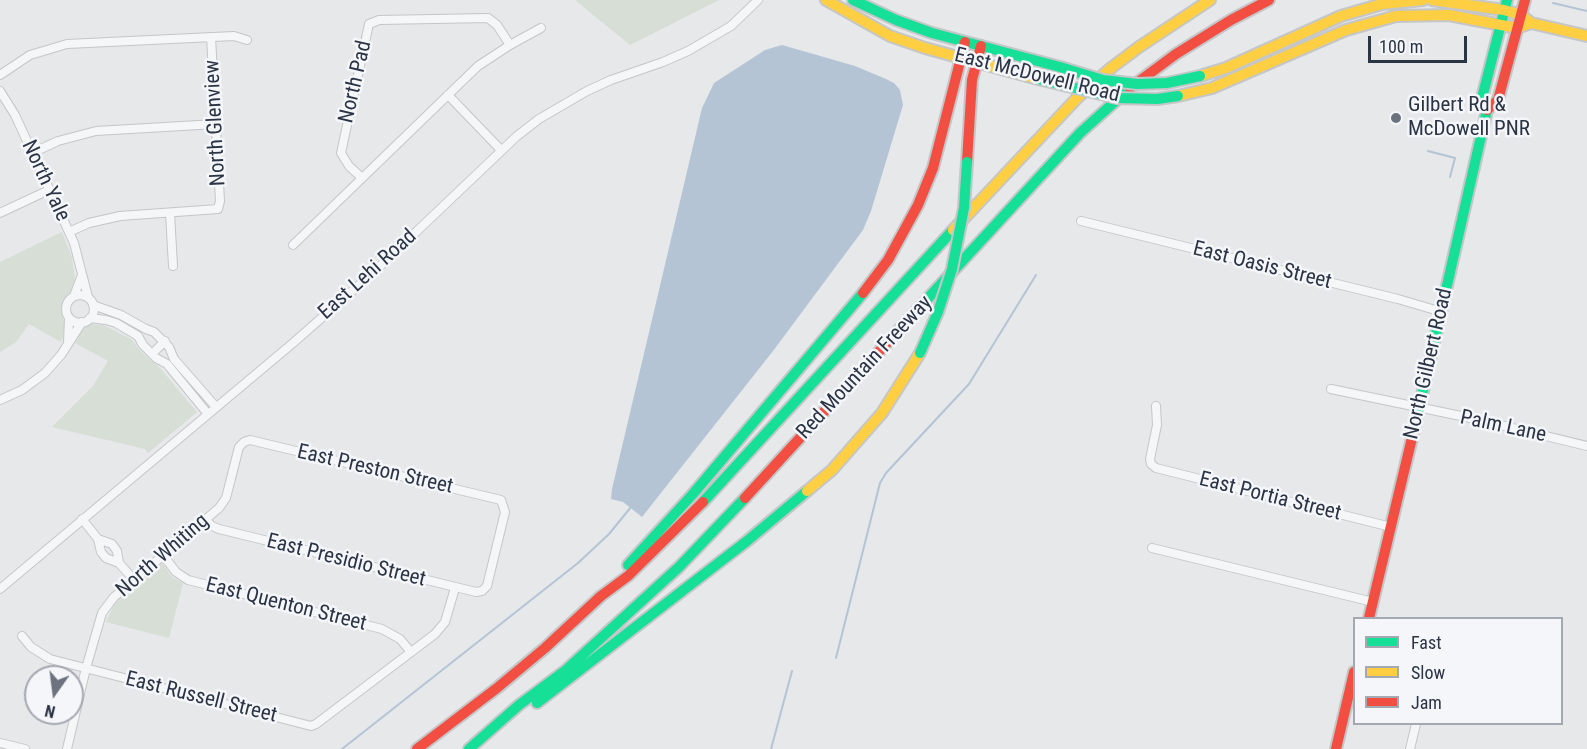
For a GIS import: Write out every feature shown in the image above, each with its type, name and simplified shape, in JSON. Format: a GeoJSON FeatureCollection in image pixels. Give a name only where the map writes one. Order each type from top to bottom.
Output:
{"type":"FeatureCollection","features":[{"type":"Feature","properties":{"kind":"main road","name":"East McDowell Road"},"geometry":{"type":"LineString","coordinates":[[826,0],[890,36],[1038,79],[1117,98],[1157,99],[1212,88],[1339,33],[1388,18],[1410,14],[1431,14],[1517,28],[1531,23]]}},
{"type":"Feature","properties":{"kind":"main road","name":"East McDowell Road"},"geometry":{"type":"LineString","coordinates":[[854,0],[896,20],[965,42],[1104,80],[1137,84],[1167,83],[1200,76],[1226,68],[1341,16],[1382,4],[1423,0]]}},
{"type":"Feature","properties":{"kind":"main road","name":"Red Mountain Freeway"},"geometry":{"type":"LineString","coordinates":[[417,749],[546,648],[601,596],[628,576],[701,504],[1055,120],[1111,68],[1210,0]]}},
{"type":"Feature","properties":{"kind":"main road","name":"Red Mountain Freeway"},"geometry":{"type":"LineString","coordinates":[[470,748],[519,705],[566,670],[679,567],[1080,133],[1129,89],[1176,54],[1269,0]]}},
{"type":"Feature","properties":{"kind":"main road"},"geometry":{"type":"LineString","coordinates":[[1431,0],[1506,5],[1531,23],[1587,36]]}},
{"type":"Feature","properties":{"kind":"main road","name":"North Gilbert Road"},"geometry":{"type":"LineString","coordinates":[[1369,617],[1442,312],[1487,110],[1498,100],[1525,0]]}},
{"type":"Feature","properties":{"kind":"main road","name":"North Gilbert Road"},"geometry":{"type":"LineString","coordinates":[[1487,110],[1482,98],[1506,5]]}},
{"type":"Feature","properties":{"kind":"main road"},"geometry":{"type":"LineString","coordinates":[[601,596],[699,486],[868,287],[888,260],[918,205],[933,168],[965,42]]}},
{"type":"Feature","properties":{"kind":"main road"},"geometry":{"type":"LineString","coordinates":[[470,748],[570,679],[747,541],[832,470],[882,413],[920,353],[938,312],[955,259],[964,208],[972,80],[981,46]]}},
{"type":"Feature","properties":{"kind":"main road"},"geometry":{"type":"LineString","coordinates":[[1336,749],[1353,676]]}},
{"type":"Feature","properties":{"kind":"street","name":"East Lehi Road"},"geometry":{"type":"LineString","coordinates":[[0,589],[375,271],[501,150],[539,119],[587,91],[663,62],[725,30],[758,0]]}},
{"type":"Feature","properties":{"kind":"street","name":"North Pad"},"geometry":{"type":"LineString","coordinates":[[362,178],[349,166],[341,153],[369,24],[379,20],[488,18],[497,25],[510,45]]}},
{"type":"Feature","properties":{"kind":"street"},"geometry":{"type":"LineString","coordinates":[[293,245],[478,66],[541,28]]}},
{"type":"Feature","properties":{"kind":"street"},"geometry":{"type":"LineString","coordinates":[[0,75],[30,55],[55,46],[234,36],[247,40]]}},
{"type":"Feature","properties":{"kind":"street","name":"North Glenview"},"geometry":{"type":"LineString","coordinates":[[170,213],[219,209],[211,37]]}},
{"type":"Feature","properties":{"kind":"street","name":"North Yale"},"geometry":{"type":"LineString","coordinates":[[0,92],[15,116],[69,232],[79,256],[88,297]]}},
{"type":"Feature","properties":{"kind":"street"},"geometry":{"type":"LineString","coordinates":[[448,95],[501,150]]}},
{"type":"Feature","properties":{"kind":"street"},"geometry":{"type":"LineString","coordinates":[[32,153],[58,141],[96,131],[216,124]]}},
{"type":"Feature","properties":{"kind":"street"},"geometry":{"type":"LineString","coordinates":[[0,213],[50,190]]}},
{"type":"Feature","properties":{"kind":"street"},"geometry":{"type":"LineString","coordinates":[[69,232],[102,219],[170,213],[173,266]]}},
{"type":"Feature","properties":{"kind":"street","name":"East Oasis Street"},"geometry":{"type":"LineString","coordinates":[[1081,221],[1398,299],[1442,312]]}},
{"type":"Feature","properties":{"kind":"street"},"geometry":{"type":"LineString","coordinates":[[68,344],[69,318],[66,306],[74,296],[82,275]]}},
{"type":"Feature","properties":{"kind":"street"},"geometry":{"type":"LineString","coordinates":[[0,400],[22,390],[40,377],[61,355],[94,312],[88,297],[74,296]]}},
{"type":"Feature","properties":{"kind":"street"},"geometry":{"type":"LineString","coordinates":[[93,305],[121,315],[154,332],[165,341],[174,358],[216,407]]}},
{"type":"Feature","properties":{"kind":"street"},"geometry":{"type":"LineString","coordinates":[[69,318],[73,321],[106,320],[128,329],[138,336],[152,354],[167,364],[208,414]]}},
{"type":"Feature","properties":{"kind":"street"},"geometry":{"type":"LineString","coordinates":[[152,354],[165,341]]}},
{"type":"Feature","properties":{"kind":"street","name":"Palm Lane"},"geometry":{"type":"LineString","coordinates":[[1331,389],[1587,446]]}},
{"type":"Feature","properties":{"kind":"street","name":"East Portia Street"},"geometry":{"type":"LineString","coordinates":[[1156,406],[1157,425],[1151,464],[1156,468],[1391,527]]}},
{"type":"Feature","properties":{"kind":"street","name":"East Preston Street"},"geometry":{"type":"LineString","coordinates":[[250,440],[501,500],[505,512],[487,586]]}},
{"type":"Feature","properties":{"kind":"street","name":"North Whiting"},"geometry":{"type":"LineString","coordinates":[[67,749],[86,668],[102,614],[114,597],[219,508],[226,498],[239,447],[250,440]]}},
{"type":"Feature","properties":{"kind":"street"},"geometry":{"type":"LineString","coordinates":[[82,519],[98,539],[101,552],[106,558],[119,563],[134,580]]}},
{"type":"Feature","properties":{"kind":"street","name":"East Presidio Street"},"geometry":{"type":"LineString","coordinates":[[206,520],[219,529],[455,588],[476,592],[482,591],[487,586]]}},
{"type":"Feature","properties":{"kind":"street"},"geometry":{"type":"LineString","coordinates":[[98,539],[112,544],[117,550],[119,563]]}},
{"type":"Feature","properties":{"kind":"street"},"geometry":{"type":"LineString","coordinates":[[1152,548],[1373,602]]}},
{"type":"Feature","properties":{"kind":"street","name":"East Quenton Street"},"geometry":{"type":"LineString","coordinates":[[163,555],[176,573],[188,580],[382,629],[400,639],[411,652]]}},
{"type":"Feature","properties":{"kind":"street"},"geometry":{"type":"LineString","coordinates":[[411,652],[435,634],[445,622],[455,588]]}},
{"type":"Feature","properties":{"kind":"street","name":"East Russell Street"},"geometry":{"type":"LineString","coordinates":[[22,636],[42,656],[311,726],[411,652]]}},
{"type":"Feature","properties":{"kind":"street"},"geometry":{"type":"LineString","coordinates":[[1410,749],[1416,725]]}},
{"type":"Feature","properties":{"kind":"street"},"geometry":{"type":"LineString","coordinates":[[0,743],[25,749]]}},
{"type":"Feature","properties":{"kind":"shaded area"},"geometry":{"type":"Polygon","coordinates":[[[575,0],[719,0],[630,45],[575,0]]]}},
{"type":"Feature","properties":{"kind":"shaded area"},"geometry":{"type":"Polygon","coordinates":[[[62,232],[72,258],[75,280],[70,294],[62,305],[65,332],[61,342],[29,324],[16,342],[0,352],[0,262],[62,232]]]}},
{"type":"Feature","properties":{"kind":"shaded area"},"geometry":{"type":"Polygon","coordinates":[[[89,324],[103,325],[131,339],[142,353],[160,368],[197,412],[148,453],[145,449],[52,427],[93,386],[108,361],[75,343],[84,327],[89,324]]]}},
{"type":"Feature","properties":{"kind":"shaded area"},"geometry":{"type":"Polygon","coordinates":[[[162,563],[173,578],[183,583],[169,638],[106,622],[115,603],[162,563]]]}},
{"type":"Feature","properties":{"kind":"water"},"geometry":{"type":"Polygon","coordinates":[[[782,45],[855,66],[886,79],[900,90],[903,105],[871,211],[863,230],[773,351],[642,517],[623,502],[611,499],[612,489],[702,108],[714,83],[765,50],[782,45]]]}},
{"type":"Feature","properties":{"kind":"waterway"},"geometry":{"type":"LineString","coordinates":[[1553,3],[1587,11]]}},
{"type":"Feature","properties":{"kind":"waterway"},"geometry":{"type":"LineString","coordinates":[[1428,151],[1455,158],[1450,177]]}},
{"type":"Feature","properties":{"kind":"waterway"},"geometry":{"type":"LineString","coordinates":[[836,658],[880,483],[886,473],[969,384],[1036,275]]}},
{"type":"Feature","properties":{"kind":"waterway"},"geometry":{"type":"LineString","coordinates":[[342,749],[578,563],[609,534],[631,507]]}},
{"type":"Feature","properties":{"kind":"waterway"},"geometry":{"type":"LineString","coordinates":[[771,749],[792,671]]}},
{"type":"Feature","properties":{"kind":"traffic: fast"},"geometry":{"type":"LineString","coordinates":[[853,0],[896,20],[932,33],[1060,67]]}},
{"type":"Feature","properties":{"kind":"traffic: fast"},"geometry":{"type":"LineString","coordinates":[[1417,417],[1487,110],[1482,98],[1507,0]]}},
{"type":"Feature","properties":{"kind":"traffic: fast"},"geometry":{"type":"LineString","coordinates":[[1060,67],[1103,80],[1137,84],[1167,83],[1200,76]]}},
{"type":"Feature","properties":{"kind":"traffic: fast"},"geometry":{"type":"LineString","coordinates":[[1038,79],[1117,98],[1157,99],[1178,96]]}},
{"type":"Feature","properties":{"kind":"traffic: fast"},"geometry":{"type":"LineString","coordinates":[[897,332],[1080,133],[1130,88]]}},
{"type":"Feature","properties":{"kind":"traffic: fast"},"geometry":{"type":"LineString","coordinates":[[920,353],[938,312],[952,269],[964,208],[967,162]]}},
{"type":"Feature","properties":{"kind":"traffic: fast"},"geometry":{"type":"LineString","coordinates":[[703,502],[953,230]]}},
{"type":"Feature","properties":{"kind":"traffic: fast"},"geometry":{"type":"LineString","coordinates":[[628,565],[692,495],[863,293]]}},
{"type":"Feature","properties":{"kind":"traffic: fast"},"geometry":{"type":"LineString","coordinates":[[537,703],[747,541],[807,491]]}},
{"type":"Feature","properties":{"kind":"traffic: fast"},"geometry":{"type":"LineString","coordinates":[[469,749],[519,705],[566,670],[679,567],[745,498]]}},
{"type":"Feature","properties":{"kind":"traffic: slow"},"geometry":{"type":"LineString","coordinates":[[826,0],[890,36],[1038,79]]}},
{"type":"Feature","properties":{"kind":"traffic: slow"},"geometry":{"type":"LineString","coordinates":[[953,230],[1078,97],[1139,47],[1210,0]]}},
{"type":"Feature","properties":{"kind":"traffic: slow"},"geometry":{"type":"LineString","coordinates":[[1200,76],[1226,68],[1341,16],[1382,4],[1423,0]]}},
{"type":"Feature","properties":{"kind":"traffic: slow"},"geometry":{"type":"LineString","coordinates":[[1432,0],[1504,10],[1521,15],[1531,23],[1587,36]]}},
{"type":"Feature","properties":{"kind":"traffic: slow"},"geometry":{"type":"LineString","coordinates":[[1178,96],[1212,88],[1346,30],[1396,16],[1449,15],[1517,28],[1531,23]]}},
{"type":"Feature","properties":{"kind":"traffic: slow"},"geometry":{"type":"LineString","coordinates":[[807,491],[832,470],[882,413],[920,353]]}},
{"type":"Feature","properties":{"kind":"traffic: jam"},"geometry":{"type":"LineString","coordinates":[[1130,88],[1176,54],[1269,0]]}},
{"type":"Feature","properties":{"kind":"traffic: jam"},"geometry":{"type":"LineString","coordinates":[[1487,110],[1498,100],[1525,0]]}},
{"type":"Feature","properties":{"kind":"traffic: jam"},"geometry":{"type":"LineString","coordinates":[[863,293],[888,260],[918,205],[933,168],[965,42]]}},
{"type":"Feature","properties":{"kind":"traffic: jam"},"geometry":{"type":"LineString","coordinates":[[967,162],[972,80],[981,46]]}},
{"type":"Feature","properties":{"kind":"traffic: jam"},"geometry":{"type":"LineString","coordinates":[[745,498],[897,332]]}},
{"type":"Feature","properties":{"kind":"traffic: jam"},"geometry":{"type":"LineString","coordinates":[[1369,617],[1417,417]]}},
{"type":"Feature","properties":{"kind":"traffic: jam"},"geometry":{"type":"LineString","coordinates":[[417,749],[545,648],[601,596],[628,576],[703,502]]}},
{"type":"Feature","properties":{"kind":"traffic: jam"},"geometry":{"type":"LineString","coordinates":[[1336,749],[1353,676]]}},
{"type":"Feature","properties":{"kind":"place","name":"Gilbert Rd & McDowell PNR"},"geometry":{"type":"Point","coordinates":[1396,118]}}]}
